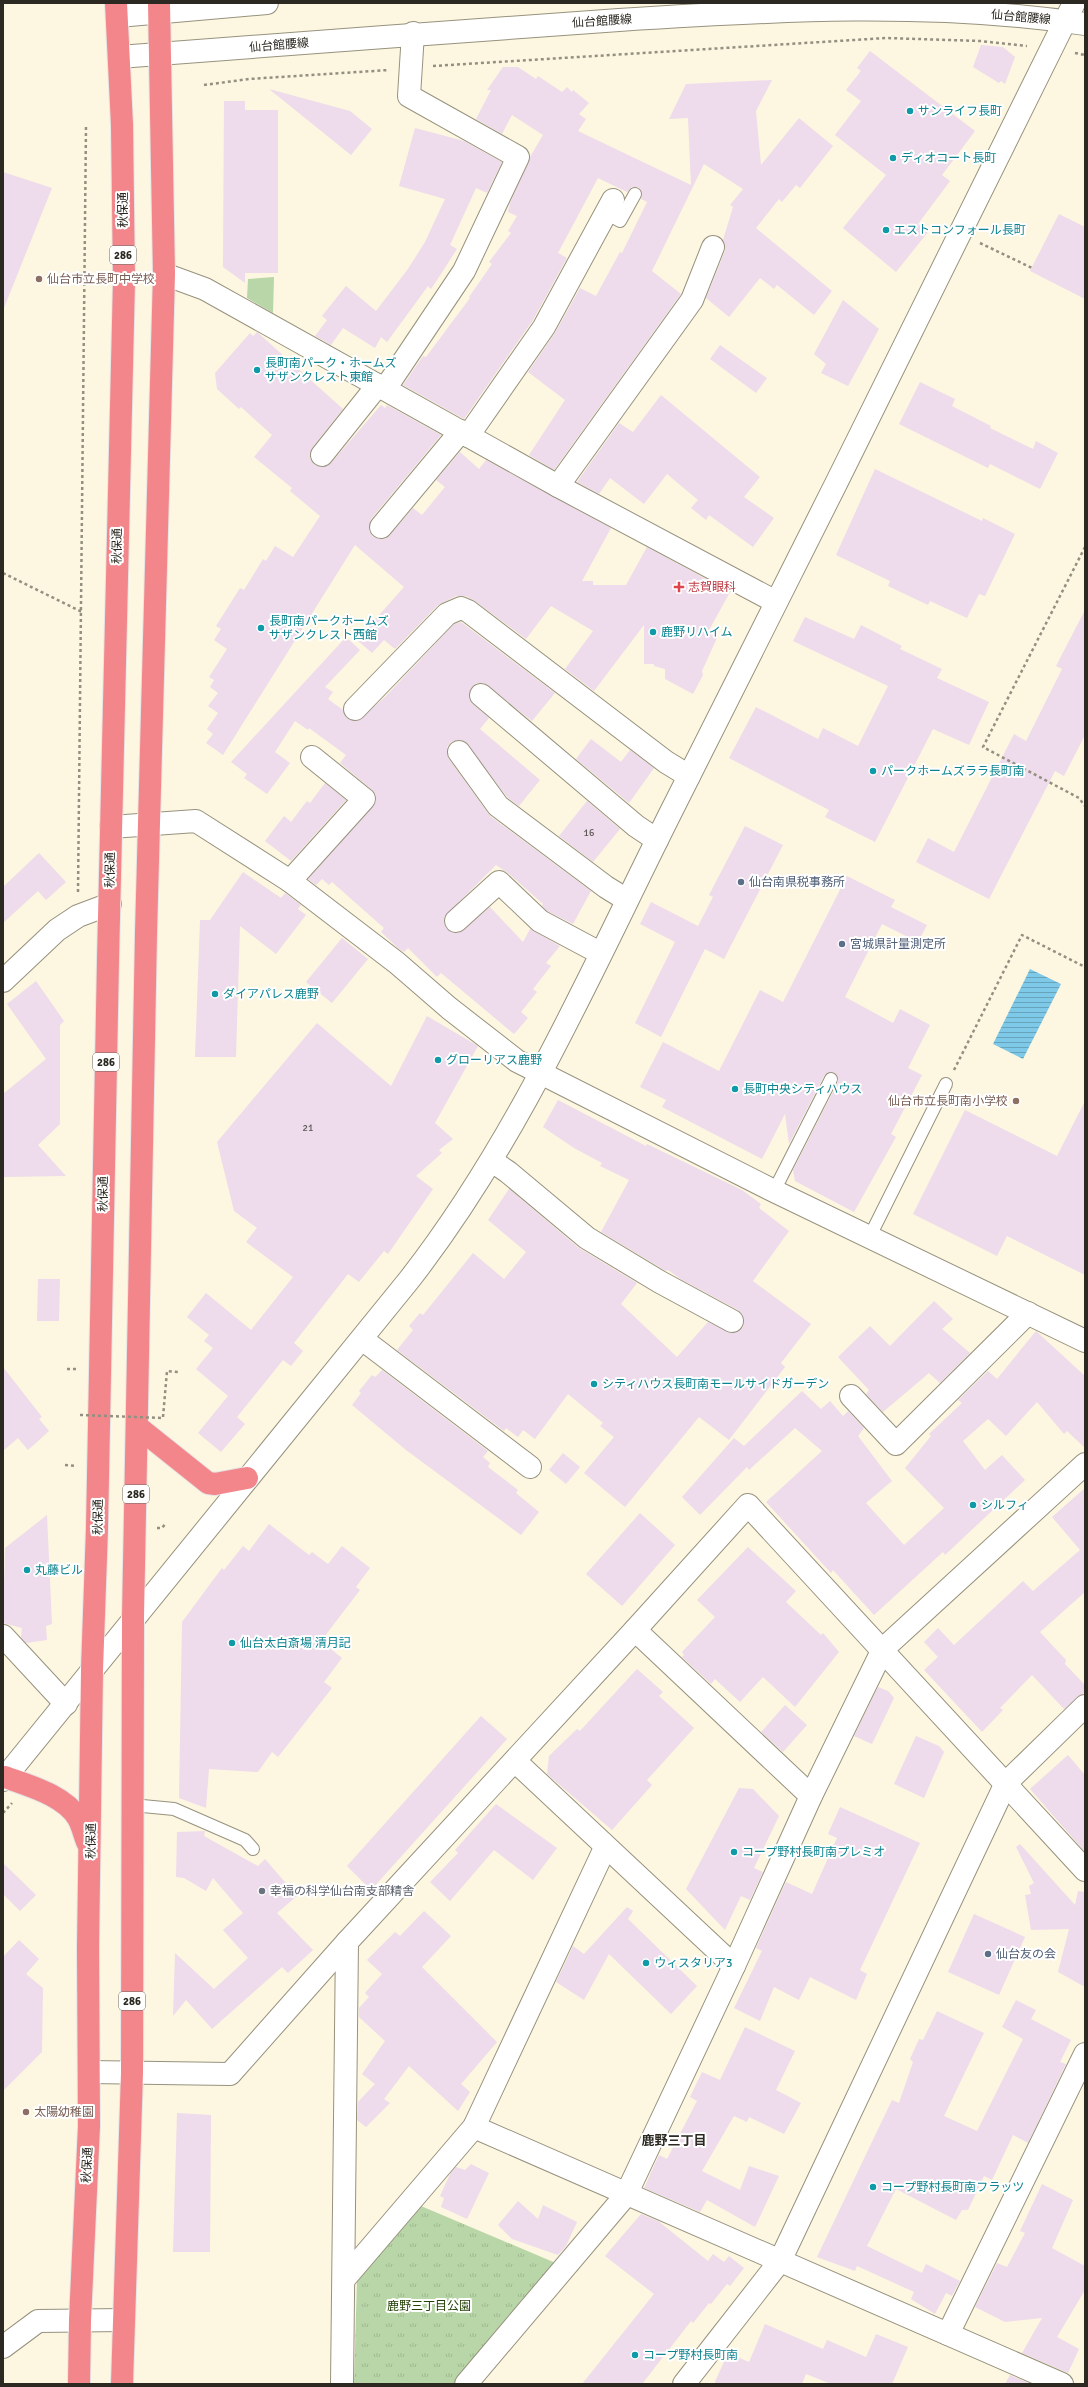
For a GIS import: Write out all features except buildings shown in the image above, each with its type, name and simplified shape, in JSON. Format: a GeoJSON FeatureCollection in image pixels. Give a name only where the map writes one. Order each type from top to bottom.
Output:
{"type":"FeatureCollection","features":[{"type":"Feature","properties":{"kind":"highway","name":"286"},"geometry":{"type":"LineString","coordinates":[[122,2384],[132,2073],[133,1617],[150,826],[164,274],[160,7]]}},
{"type":"Feature","properties":{"kind":"highway","name":"秋保通"},"geometry":{"type":"LineString","coordinates":[[79,2384],[80,2320],[89,2126],[92,1670],[98,1521],[111,827],[124,280],[122,125],[117,10]]}},
{"type":"Feature","properties":{"kind":"highway"},"geometry":{"type":"LineString","coordinates":[[138,1427],[208,1483],[215,1484],[247,1478]]}},
{"type":"Feature","properties":{"kind":"highway"},"geometry":{"type":"LineString","coordinates":[[4,1778],[57,1799],[69,1807],[78,1818],[90,1852]]}},
{"type":"Feature","properties":{"kind":"street"},"geometry":{"type":"LineString","coordinates":[[117,10],[267,3]]}},
{"type":"Feature","properties":{"kind":"street","name":"仙台館腰線"},"geometry":{"type":"LineString","coordinates":[[119,57],[413,33],[756,11],[910,10],[1031,16],[1075,16]]}},
{"type":"Feature","properties":{"kind":"street"},"geometry":{"type":"LineString","coordinates":[[4,1778],[66,1704],[133,1617],[362,1340],[440,1240],[492,1161],[539,1073],[776,602],[1075,16]]}},
{"type":"Feature","properties":{"kind":"street"},"geometry":{"type":"LineString","coordinates":[[322,455],[382,387],[464,271],[518,158],[409,96],[413,33]]}},
{"type":"Feature","properties":{"kind":"street"},"geometry":{"type":"LineString","coordinates":[[381,527],[465,434],[544,327],[609,207]]}},
{"type":"Feature","properties":{"kind":"street"},"geometry":{"type":"LineString","coordinates":[[558,486],[692,300],[713,248]]}},
{"type":"Feature","properties":{"kind":"street"},"geometry":{"type":"LineString","coordinates":[[164,274],[204,289],[558,486],[776,602]]}},
{"type":"Feature","properties":{"kind":"street"},"geometry":{"type":"LineString","coordinates":[[355,709],[447,614],[461,608],[468,611],[666,762],[689,776]]}},
{"type":"Feature","properties":{"kind":"street"},"geometry":{"type":"LineString","coordinates":[[481,694],[636,826],[657,840]]}},
{"type":"Feature","properties":{"kind":"street"},"geometry":{"type":"LineString","coordinates":[[459,752],[498,806],[606,887],[627,900]]}},
{"type":"Feature","properties":{"kind":"street"},"geometry":{"type":"LineString","coordinates":[[290,881],[364,799],[312,757]]}},
{"type":"Feature","properties":{"kind":"street"},"geometry":{"type":"LineString","coordinates":[[111,827],[150,826],[196,821],[290,881],[397,963],[449,1008],[517,1061],[774,1191],[870,1236],[1085,1342]]}},
{"type":"Feature","properties":{"kind":"street"},"geometry":{"type":"LineString","coordinates":[[456,921],[499,882],[540,921],[600,952]]}},
{"type":"Feature","properties":{"kind":"street"},"geometry":{"type":"LineString","coordinates":[[3,981],[57,930],[78,916],[110,904]]}},
{"type":"Feature","properties":{"kind":"street"},"geometry":{"type":"LineString","coordinates":[[492,1161],[587,1238],[660,1282],[732,1321]]}},
{"type":"Feature","properties":{"kind":"street"},"geometry":{"type":"LineString","coordinates":[[851,1396],[896,1444],[1028,1313]]}},
{"type":"Feature","properties":{"kind":"street"},"geometry":{"type":"LineString","coordinates":[[362,1340],[530,1467]]}},
{"type":"Feature","properties":{"kind":"street"},"geometry":{"type":"LineString","coordinates":[[466,2384],[626,2195],[734,1966],[811,1796],[883,1649],[1085,1464]]}},
{"type":"Feature","properties":{"kind":"street"},"geometry":{"type":"LineString","coordinates":[[89,2072],[230,2074],[347,1942],[636,1630],[748,1505],[883,1649],[1085,1870]]}},
{"type":"Feature","properties":{"kind":"street"},"geometry":{"type":"LineString","coordinates":[[636,1630],[811,1796]]}},
{"type":"Feature","properties":{"kind":"street"},"geometry":{"type":"LineString","coordinates":[[3,1636],[66,1704]]}},
{"type":"Feature","properties":{"kind":"street"},"geometry":{"type":"LineString","coordinates":[[684,2384],[780,2261],[1006,1783],[1085,1706]]}},
{"type":"Feature","properties":{"kind":"street"},"geometry":{"type":"LineString","coordinates":[[515,1761],[605,1848],[734,1966]]}},
{"type":"Feature","properties":{"kind":"street"},"geometry":{"type":"LineString","coordinates":[[345,2278],[474,2127],[605,1848]]}},
{"type":"Feature","properties":{"kind":"street"},"geometry":{"type":"LineString","coordinates":[[342,2384],[345,2278],[347,1942]]}},
{"type":"Feature","properties":{"kind":"street"},"geometry":{"type":"LineString","coordinates":[[948,2334],[1085,2054]]}},
{"type":"Feature","properties":{"kind":"street"},"geometry":{"type":"LineString","coordinates":[[474,2127],[626,2195],[1062,2384]]}},
{"type":"Feature","properties":{"kind":"street"},"geometry":{"type":"LineString","coordinates":[[3,2347],[38,2321],[123,2320]]}},
{"type":"Feature","properties":{"kind":"lane"},"geometry":{"type":"LineString","coordinates":[[609,207],[620,221],[635,194]]}},
{"type":"Feature","properties":{"kind":"lane"},"geometry":{"type":"LineString","coordinates":[[774,1191],[831,1079]]}},
{"type":"Feature","properties":{"kind":"lane"},"geometry":{"type":"LineString","coordinates":[[870,1236],[946,1084]]}},
{"type":"Feature","properties":{"kind":"lane"},"geometry":{"type":"LineString","coordinates":[[132,1805],[174,1809],[245,1840],[253,1849]]}},
{"type":"Feature","properties":{"kind":"path"},"geometry":{"type":"LineString","coordinates":[[204,85],[249,79],[412,67],[778,43],[886,38],[980,41],[1030,46]]}},
{"type":"Feature","properties":{"kind":"path"},"geometry":{"type":"LineString","coordinates":[[1071,53],[1085,55]]}},
{"type":"Feature","properties":{"kind":"path"},"geometry":{"type":"LineString","coordinates":[[78,916],[86,126]]}},
{"type":"Feature","properties":{"kind":"path"},"geometry":{"type":"LineString","coordinates":[[976,241],[1032,268]]}},
{"type":"Feature","properties":{"kind":"path"},"geometry":{"type":"LineString","coordinates":[[1085,547],[984,747],[1079,798],[1085,806]]}},
{"type":"Feature","properties":{"kind":"path"},"geometry":{"type":"LineString","coordinates":[[3,573],[82,612]]}},
{"type":"Feature","properties":{"kind":"path"},"geometry":{"type":"LineString","coordinates":[[946,1084],[1022,935],[1085,967]]}},
{"type":"Feature","properties":{"kind":"path"},"geometry":{"type":"LineString","coordinates":[[80,1415],[163,1418],[167,1371],[179,1372]]}},
{"type":"Feature","properties":{"kind":"path"},"geometry":{"type":"LineString","coordinates":[[156,1528],[162,1528],[166,1523]]}},
{"type":"Feature","properties":{"kind":"green space"},"geometry":{"type":"Polygon","coordinates":[[[274,277],[273,313],[247,298],[248,279],[274,277]]]}},
{"type":"Feature","properties":{"kind":"green space","name":"鹿野三丁目公園"},"geometry":{"type":"Polygon","coordinates":[[[421,2206],[558,2264],[457,2384],[354,2384],[357,2279],[421,2206]]]}},
{"type":"Feature","properties":{"kind":"water"},"geometry":{"type":"Polygon","coordinates":[[[1030,969],[1061,984],[1023,1059],[993,1044],[1030,969]]]}},
{"type":"Feature","properties":{"kind":"place","name":"サンライフ長町"},"geometry":{"type":"Point","coordinates":[910,111]}},
{"type":"Feature","properties":{"kind":"place","name":"ディオコート長町"},"geometry":{"type":"Point","coordinates":[893,158]}},
{"type":"Feature","properties":{"kind":"place","name":"エストコンフォール長町"},"geometry":{"type":"Point","coordinates":[886,230]}},
{"type":"Feature","properties":{"kind":"place","name":"仙台市立長町中学校"},"geometry":{"type":"Point","coordinates":[39,279]}},
{"type":"Feature","properties":{"kind":"place","name":"長町南パーク・ホームズ サザンクレスト東館"},"geometry":{"type":"Point","coordinates":[257,370]}},
{"type":"Feature","properties":{"kind":"place","name":"志賀眼科"},"geometry":{"type":"Point","coordinates":[679,587]}},
{"type":"Feature","properties":{"kind":"place","name":"長町南パークホームズ サザンクレスト西館"},"geometry":{"type":"Point","coordinates":[261,628]}},
{"type":"Feature","properties":{"kind":"place","name":"鹿野リハイム"},"geometry":{"type":"Point","coordinates":[653,632]}},
{"type":"Feature","properties":{"kind":"place","name":"パークホームズララ長町南"},"geometry":{"type":"Point","coordinates":[873,771]}},
{"type":"Feature","properties":{"kind":"place","name":"仙台南県税事務所"},"geometry":{"type":"Point","coordinates":[741,882]}},
{"type":"Feature","properties":{"kind":"place","name":"宮城県計量測定所"},"geometry":{"type":"Point","coordinates":[842,944]}},
{"type":"Feature","properties":{"kind":"place","name":"ダイアパレス鹿野"},"geometry":{"type":"Point","coordinates":[215,994]}},
{"type":"Feature","properties":{"kind":"place","name":"グローリアス鹿野"},"geometry":{"type":"Point","coordinates":[438,1060]}},
{"type":"Feature","properties":{"kind":"place","name":"長町中央シティハウス"},"geometry":{"type":"Point","coordinates":[735,1089]}},
{"type":"Feature","properties":{"kind":"place","name":"仙台市立長町南小学校"},"geometry":{"type":"Point","coordinates":[1016,1101]}},
{"type":"Feature","properties":{"kind":"place","name":"シティハウス長町南モールサイドガーデン"},"geometry":{"type":"Point","coordinates":[594,1384]}},
{"type":"Feature","properties":{"kind":"place","name":"シルフィ"},"geometry":{"type":"Point","coordinates":[973,1505]}},
{"type":"Feature","properties":{"kind":"place","name":"丸藤ビル"},"geometry":{"type":"Point","coordinates":[27,1570]}},
{"type":"Feature","properties":{"kind":"place","name":"仙台太白斎場 清月記"},"geometry":{"type":"Point","coordinates":[232,1643]}},
{"type":"Feature","properties":{"kind":"place","name":"コープ野村長町南プレミオ"},"geometry":{"type":"Point","coordinates":[734,1852]}},
{"type":"Feature","properties":{"kind":"place","name":"幸福の科学仙台南支部精舎"},"geometry":{"type":"Point","coordinates":[262,1891]}},
{"type":"Feature","properties":{"kind":"place","name":"仙台友の会"},"geometry":{"type":"Point","coordinates":[988,1954]}},
{"type":"Feature","properties":{"kind":"place","name":"ウィスタリア3"},"geometry":{"type":"Point","coordinates":[646,1963]}},
{"type":"Feature","properties":{"kind":"place","name":"太陽幼稚園"},"geometry":{"type":"Point","coordinates":[26,2112]}},
{"type":"Feature","properties":{"kind":"place","name":"コープ野村長町南フラッツ"},"geometry":{"type":"Point","coordinates":[873,2187]}},
{"type":"Feature","properties":{"kind":"place","name":"コープ野村長町南"},"geometry":{"type":"Point","coordinates":[635,2355]}},
{"type":"Feature","properties":{"kind":"district","name":"鹿野三丁目"},"geometry":{"type":"Point","coordinates":[674,2140]}}]}
